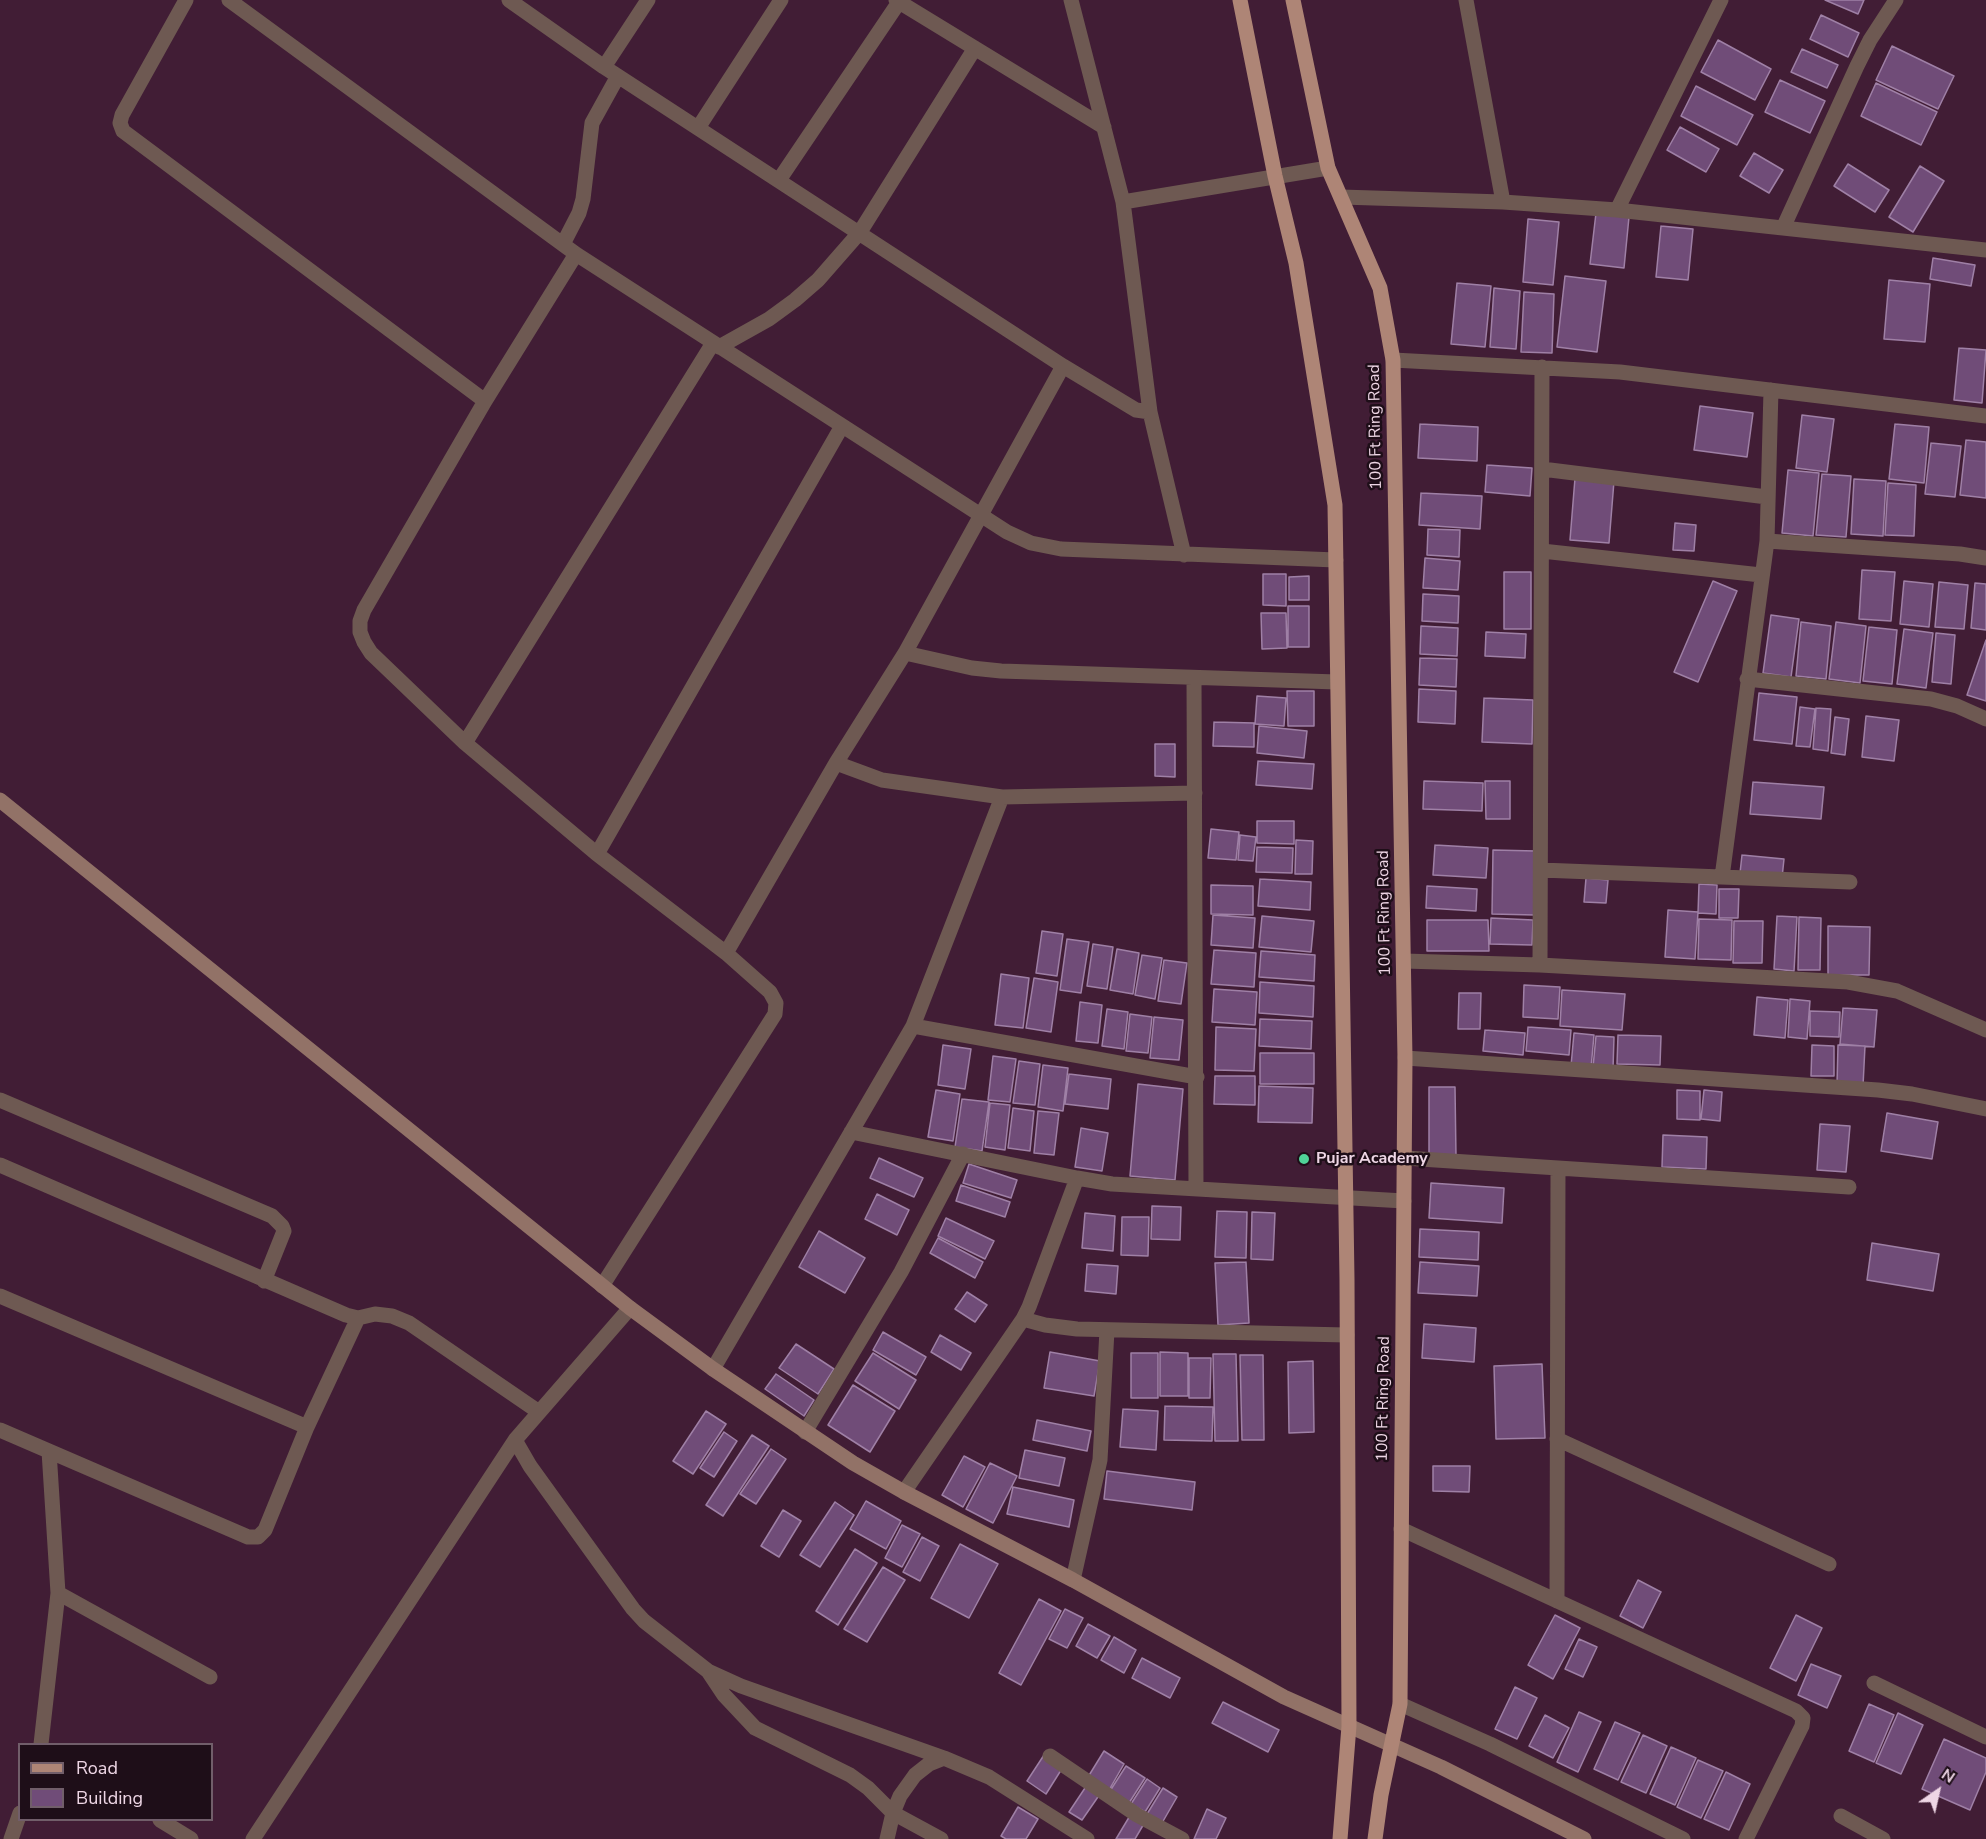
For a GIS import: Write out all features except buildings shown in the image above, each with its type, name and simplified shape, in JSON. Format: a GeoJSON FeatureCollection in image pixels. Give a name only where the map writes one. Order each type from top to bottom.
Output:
{"type":"FeatureCollection","features":[{"type":"Feature","properties":{"kind":"main road"},"geometry":{"type":"LineString","coordinates":[[1240,0],[1275,176],[1296,263],[1335,505],[1347,1335],[1349,1726],[1340,1839]]}},
{"type":"Feature","properties":{"kind":"main road","name":"100 Ft Ring Road"},"geometry":{"type":"LineString","coordinates":[[1293,0],[1328,168],[1380,288],[1393,360],[1405,1058],[1400,1704],[1381,1795],[1376,1839]]}},
{"type":"Feature","properties":{"kind":"street"},"geometry":{"type":"LineString","coordinates":[[186,0],[122,115],[120,123],[123,131],[485,401]]}},
{"type":"Feature","properties":{"kind":"street"},"geometry":{"type":"LineString","coordinates":[[229,0],[576,254],[981,518],[1007,532],[1030,543],[1061,549],[1336,560]]}},
{"type":"Feature","properties":{"kind":"street"},"geometry":{"type":"LineString","coordinates":[[509,0],[604,67],[1063,366],[1136,410],[1150,412]]}},
{"type":"Feature","properties":{"kind":"street"},"geometry":{"type":"LineString","coordinates":[[604,67],[648,0]]}},
{"type":"Feature","properties":{"kind":"street"},"geometry":{"type":"LineString","coordinates":[[698,128],[781,0]]}},
{"type":"Feature","properties":{"kind":"street"},"geometry":{"type":"LineString","coordinates":[[1071,0],[1123,202],[1150,412],[1184,555]]}},
{"type":"Feature","properties":{"kind":"street"},"geometry":{"type":"LineString","coordinates":[[1466,0],[1503,202]]}},
{"type":"Feature","properties":{"kind":"street"},"geometry":{"type":"LineString","coordinates":[[1617,210],[1721,0]]}},
{"type":"Feature","properties":{"kind":"street"},"geometry":{"type":"LineString","coordinates":[[1783,228],[1857,66],[1870,40],[1896,0]]}},
{"type":"Feature","properties":{"kind":"street"},"geometry":{"type":"LineString","coordinates":[[779,180],[897,1],[1104,127]]}},
{"type":"Feature","properties":{"kind":"street"},"geometry":{"type":"LineString","coordinates":[[465,743],[716,345],[762,324],[795,300],[818,280],[860,232],[975,48]]}},
{"type":"Feature","properties":{"kind":"street"},"geometry":{"type":"LineString","coordinates":[[563,244],[579,213],[583,199],[592,123],[618,76]]}},
{"type":"Feature","properties":{"kind":"street"},"geometry":{"type":"LineString","coordinates":[[1123,202],[1328,168]]}},
{"type":"Feature","properties":{"kind":"street"},"geometry":{"type":"LineString","coordinates":[[1341,197],[1503,202],[1617,210],[1986,250]]}},
{"type":"Feature","properties":{"kind":"street"},"geometry":{"type":"LineString","coordinates":[[576,254],[485,401],[364,610],[360,621],[360,632],[371,653],[465,743],[597,854],[726,953],[770,992],[776,1003],[775,1014],[602,1286]]}},
{"type":"Feature","properties":{"kind":"street"},"geometry":{"type":"LineString","coordinates":[[1393,360],[1620,372],[1986,416]]}},
{"type":"Feature","properties":{"kind":"street"},"geometry":{"type":"LineString","coordinates":[[726,953],[836,763],[905,653],[1063,366]]}},
{"type":"Feature","properties":{"kind":"street"},"geometry":{"type":"LineString","coordinates":[[1540,965],[1542,367]]}},
{"type":"Feature","properties":{"kind":"street"},"geometry":{"type":"LineString","coordinates":[[1722,877],[1767,541],[1771,390]]}},
{"type":"Feature","properties":{"kind":"street"},"geometry":{"type":"LineString","coordinates":[[597,854],[842,426]]}},
{"type":"Feature","properties":{"kind":"street"},"geometry":{"type":"LineString","coordinates":[[1542,469],[1767,497]]}},
{"type":"Feature","properties":{"kind":"street"},"geometry":{"type":"LineString","coordinates":[[1767,541],[1960,554],[1986,558]]}},
{"type":"Feature","properties":{"kind":"street"},"geometry":{"type":"LineString","coordinates":[[1542,551],[1761,575]]}},
{"type":"Feature","properties":{"kind":"street"},"geometry":{"type":"LineString","coordinates":[[905,653],[972,668],[1001,671],[1337,682]]}},
{"type":"Feature","properties":{"kind":"street"},"geometry":{"type":"LineString","coordinates":[[1194,679],[1196,1189]]}},
{"type":"Feature","properties":{"kind":"street"},"geometry":{"type":"LineString","coordinates":[[1747,680],[1931,699],[1957,706],[1986,719]]}},
{"type":"Feature","properties":{"kind":"street"},"geometry":{"type":"LineString","coordinates":[[836,763],[882,780],[1002,797],[1195,794]]}},
{"type":"Feature","properties":{"kind":"street"},"geometry":{"type":"LineString","coordinates":[[712,1369],[913,1026],[1002,797]]}},
{"type":"Feature","properties":{"kind":"street"},"geometry":{"type":"LineString","coordinates":[[0,800],[630,1308],[712,1369],[805,1432],[904,1492],[1072,1580],[1284,1697],[1441,1767],[1584,1839]]}},
{"type":"Feature","properties":{"kind":"street"},"geometry":{"type":"LineString","coordinates":[[1541,870],[1850,882]]}},
{"type":"Feature","properties":{"kind":"street"},"geometry":{"type":"LineString","coordinates":[[1404,961],[1540,965],[1848,982],[1897,991],[1986,1030]]}},
{"type":"Feature","properties":{"kind":"street"},"geometry":{"type":"LineString","coordinates":[[913,1026],[1197,1077]]}},
{"type":"Feature","properties":{"kind":"street"},"geometry":{"type":"LineString","coordinates":[[1405,1058],[1878,1090],[1912,1094],[1986,1109]]}},
{"type":"Feature","properties":{"kind":"street"},"geometry":{"type":"LineString","coordinates":[[0,1100],[272,1216],[284,1231],[264,1281]]}},
{"type":"Feature","properties":{"kind":"street"},"geometry":{"type":"LineString","coordinates":[[851,1132],[1112,1184],[1404,1201]]}},
{"type":"Feature","properties":{"kind":"street"},"geometry":{"type":"LineString","coordinates":[[805,1432],[901,1272],[963,1154]]}},
{"type":"Feature","properties":{"kind":"street"},"geometry":{"type":"LineString","coordinates":[[1405,1158],[1849,1187]]}},
{"type":"Feature","properties":{"kind":"street"},"geometry":{"type":"LineString","coordinates":[[0,1166],[345,1315],[358,1318],[375,1314],[392,1316],[409,1323],[539,1412]]}},
{"type":"Feature","properties":{"kind":"street"},"geometry":{"type":"LineString","coordinates":[[1557,1601],[1558,1168]]}},
{"type":"Feature","properties":{"kind":"street"},"geometry":{"type":"LineString","coordinates":[[904,1492],[1023,1319],[1077,1178]]}},
{"type":"Feature","properties":{"kind":"street"},"geometry":{"type":"LineString","coordinates":[[0,1296],[307,1427]]}},
{"type":"Feature","properties":{"kind":"street"},"geometry":{"type":"LineString","coordinates":[[253,1839],[515,1440],[630,1308]]}},
{"type":"Feature","properties":{"kind":"street"},"geometry":{"type":"LineString","coordinates":[[0,1430],[253,1538],[258,1537],[265,1530],[307,1427],[358,1318]]}},
{"type":"Feature","properties":{"kind":"street"},"geometry":{"type":"LineString","coordinates":[[1023,1319],[1060,1328],[1347,1335]]}},
{"type":"Feature","properties":{"kind":"street"},"geometry":{"type":"LineString","coordinates":[[1072,1580],[1100,1460],[1107,1330]]}},
{"type":"Feature","properties":{"kind":"street"},"geometry":{"type":"LineString","coordinates":[[1557,1439],[1829,1564]]}},
{"type":"Feature","properties":{"kind":"street"},"geometry":{"type":"LineString","coordinates":[[515,1440],[530,1466],[633,1609],[644,1621],[708,1671],[741,1686],[944,1758],[988,1777],[1087,1839]]}},
{"type":"Feature","properties":{"kind":"street"},"geometry":{"type":"LineString","coordinates":[[43,1743],[57,1593],[49,1451]]}},
{"type":"Feature","properties":{"kind":"street"},"geometry":{"type":"LineString","coordinates":[[1401,1529],[1796,1711],[1803,1718],[1802,1726],[1746,1839]]}},
{"type":"Feature","properties":{"kind":"street"},"geometry":{"type":"LineString","coordinates":[[57,1593],[210,1677]]}},
{"type":"Feature","properties":{"kind":"street"},"geometry":{"type":"LineString","coordinates":[[708,1671],[724,1695],[755,1728],[850,1775],[868,1788],[893,1813],[941,1839]]}},
{"type":"Feature","properties":{"kind":"street"},"geometry":{"type":"LineString","coordinates":[[1874,1683],[1986,1737]]}},
{"type":"Feature","properties":{"kind":"street"},"geometry":{"type":"LineString","coordinates":[[1400,1704],[1490,1744],[1683,1839]]}},
{"type":"Feature","properties":{"kind":"street"},"geometry":{"type":"LineString","coordinates":[[1050,1756],[1137,1815],[1182,1839]]}},
{"type":"Feature","properties":{"kind":"street"},"geometry":{"type":"LineString","coordinates":[[887,1839],[900,1796],[915,1775],[929,1764],[944,1758]]}},
{"type":"Feature","properties":{"kind":"street"},"geometry":{"type":"LineString","coordinates":[[1841,1816],[1883,1839]]}},
{"type":"Feature","properties":{"kind":"street"},"geometry":{"type":"LineString","coordinates":[[11,1839],[18,1819]]}},
{"type":"Feature","properties":{"kind":"street"},"geometry":{"type":"LineString","coordinates":[[162,1821],[190,1839]]}},
{"type":"Feature","properties":{"kind":"place","name":"Pujar Academy"},"geometry":{"type":"Point","coordinates":[1304,1159]}}]}
